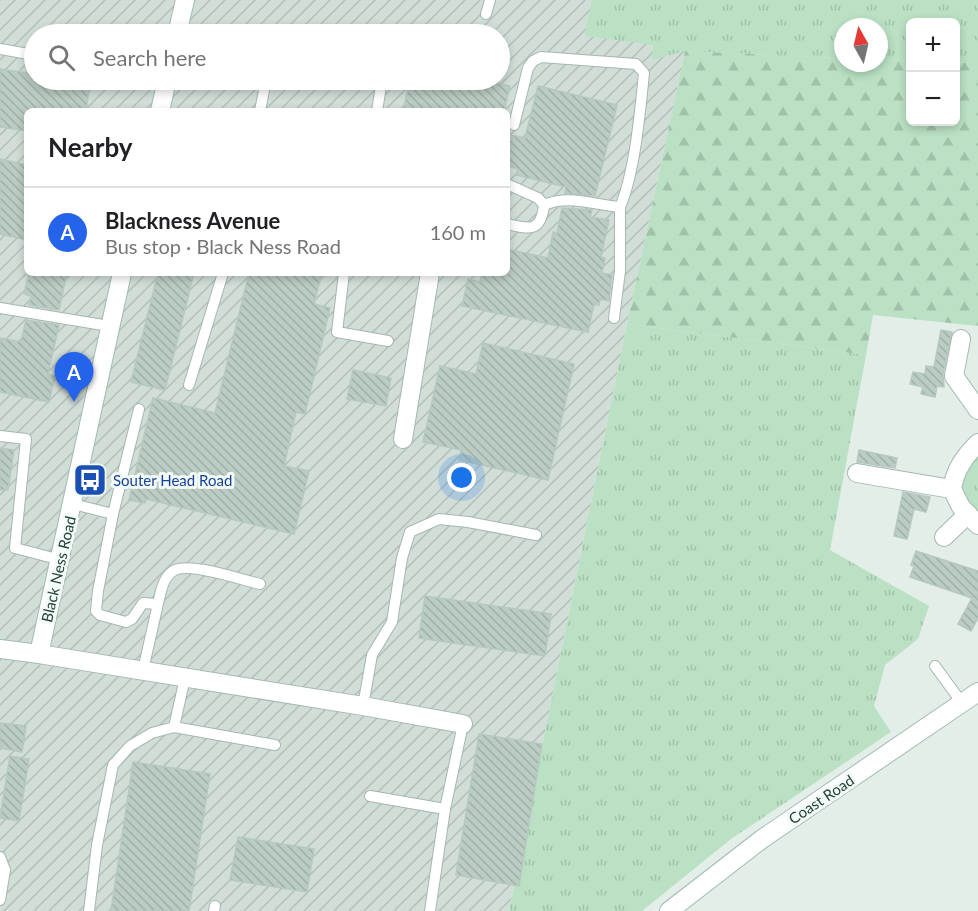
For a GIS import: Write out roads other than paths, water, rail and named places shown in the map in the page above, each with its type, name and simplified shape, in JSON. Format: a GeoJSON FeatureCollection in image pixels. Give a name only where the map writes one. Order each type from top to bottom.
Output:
{"type":"FeatureCollection","features":[{"type":"Feature","properties":{"kind":"street"},"geometry":{"type":"LineString","coordinates":[[179,24],[185,0]]}},
{"type":"Feature","properties":{"kind":"street"},"geometry":{"type":"LineString","coordinates":[[161,108],[165,90]]}},
{"type":"Feature","properties":{"kind":"street","name":"Black Ness Road"},"geometry":{"type":"LineString","coordinates":[[39,654],[121,276]]}},
{"type":"Feature","properties":{"kind":"street"},"geometry":{"type":"LineString","coordinates":[[403,439],[430,276]]}},
{"type":"Feature","properties":{"kind":"street"},"geometry":{"type":"LineString","coordinates":[[961,339],[954,376],[978,410]]}},
{"type":"Feature","properties":{"kind":"street"},"geometry":{"type":"LineString","coordinates":[[944,537],[973,519],[961,507],[952,489],[956,473],[967,454],[978,443]]}},
{"type":"Feature","properties":{"kind":"street"},"geometry":{"type":"LineString","coordinates":[[857,474],[952,489]]}},
{"type":"Feature","properties":{"kind":"street"},"geometry":{"type":"LineString","coordinates":[[0,649],[143,670],[463,724]]}},
{"type":"Feature","properties":{"kind":"street","name":"Coast Road"},"geometry":{"type":"LineString","coordinates":[[669,911],[762,839],[978,692]]}},
{"type":"Feature","properties":{"kind":"lane"},"geometry":{"type":"LineString","coordinates":[[486,14],[490,0]]}},
{"type":"Feature","properties":{"kind":"lane"},"geometry":{"type":"LineString","coordinates":[[0,50],[24,54]]}},
{"type":"Feature","properties":{"kind":"lane"},"geometry":{"type":"LineString","coordinates":[[514,125],[528,68],[533,61],[541,57],[636,64],[644,73],[631,166],[625,196],[620,207],[620,271],[614,318]]}},
{"type":"Feature","properties":{"kind":"lane"},"geometry":{"type":"LineString","coordinates":[[261,108],[264,90]]}},
{"type":"Feature","properties":{"kind":"lane"},"geometry":{"type":"LineString","coordinates":[[377,108],[380,90]]}},
{"type":"Feature","properties":{"kind":"lane"},"geometry":{"type":"LineString","coordinates":[[510,185],[538,198],[544,205]]}},
{"type":"Feature","properties":{"kind":"lane"},"geometry":{"type":"LineString","coordinates":[[510,225],[529,229],[534,227],[538,224],[544,205],[556,200],[620,207]]}},
{"type":"Feature","properties":{"kind":"lane"},"geometry":{"type":"LineString","coordinates":[[189,385],[222,276]]}},
{"type":"Feature","properties":{"kind":"lane"},"geometry":{"type":"LineString","coordinates":[[344,276],[338,332],[388,341]]}},
{"type":"Feature","properties":{"kind":"lane"},"geometry":{"type":"LineString","coordinates":[[0,308],[109,326]]}},
{"type":"Feature","properties":{"kind":"lane"},"geometry":{"type":"LineString","coordinates":[[139,409],[113,514],[96,611],[100,615],[126,622],[132,619],[143,603],[157,604]]}},
{"type":"Feature","properties":{"kind":"lane"},"geometry":{"type":"LineString","coordinates":[[0,436],[26,439],[15,548],[61,560]]}},
{"type":"Feature","properties":{"kind":"lane"},"geometry":{"type":"LineString","coordinates":[[73,504],[113,514]]}},
{"type":"Feature","properties":{"kind":"lane"},"geometry":{"type":"LineString","coordinates":[[363,706],[372,655],[392,622],[402,558],[410,532],[439,519],[468,522],[536,536]]}},
{"type":"Feature","properties":{"kind":"lane"},"geometry":{"type":"LineString","coordinates":[[143,670],[157,604],[168,575],[177,568],[203,570],[260,584]]}},
{"type":"Feature","properties":{"kind":"lane"},"geometry":{"type":"LineString","coordinates":[[935,666],[962,703]]}},
{"type":"Feature","properties":{"kind":"lane"},"geometry":{"type":"LineString","coordinates":[[174,727],[185,678]]}},
{"type":"Feature","properties":{"kind":"lane"},"geometry":{"type":"LineString","coordinates":[[430,911],[445,809],[463,724]]}},
{"type":"Feature","properties":{"kind":"lane"},"geometry":{"type":"LineString","coordinates":[[89,911],[97,845],[112,765],[130,746],[152,733],[174,727],[274,745]]}},
{"type":"Feature","properties":{"kind":"lane"},"geometry":{"type":"LineString","coordinates":[[370,796],[445,809]]}},
{"type":"Feature","properties":{"kind":"lane"},"geometry":{"type":"LineString","coordinates":[[0,857],[5,870],[0,900]]}},
{"type":"Feature","properties":{"kind":"place","name":"Blackness Avenue"},"geometry":{"type":"Point","coordinates":[74,402]}},
{"type":"Feature","properties":{"kind":"place","name":"Souter Head Road"},"geometry":{"type":"Point","coordinates":[90,480]}}]}
